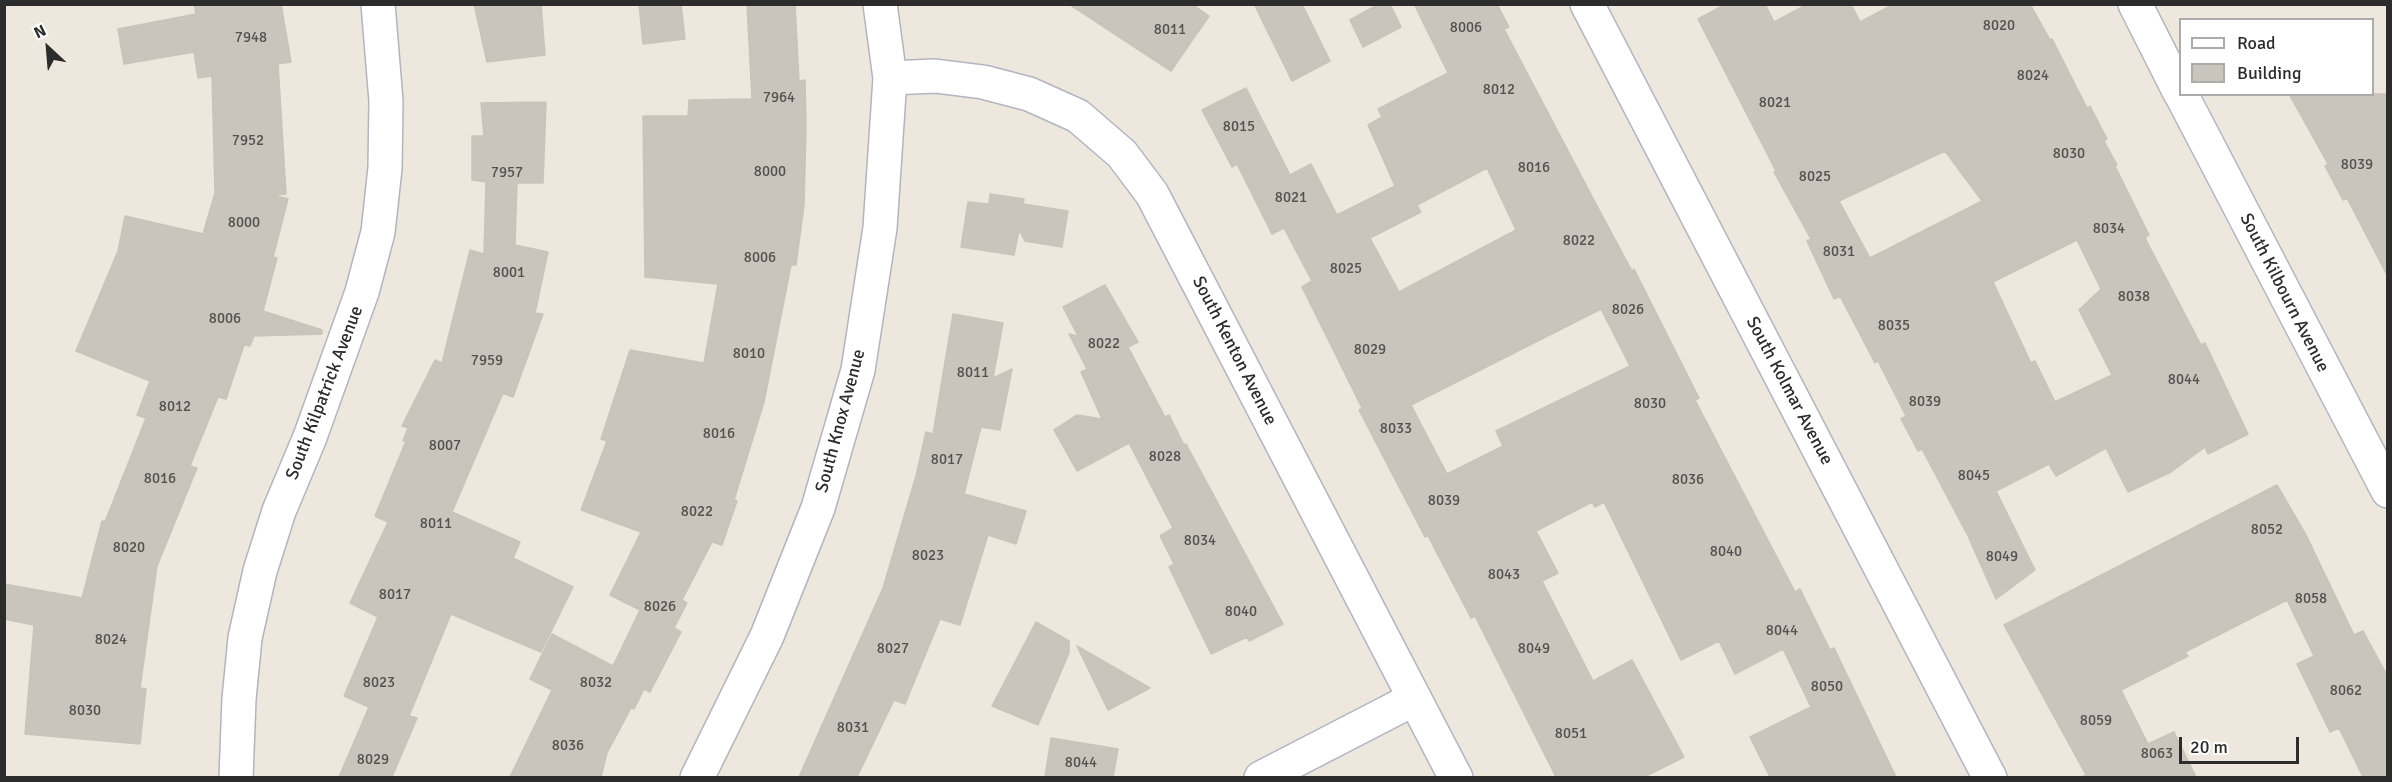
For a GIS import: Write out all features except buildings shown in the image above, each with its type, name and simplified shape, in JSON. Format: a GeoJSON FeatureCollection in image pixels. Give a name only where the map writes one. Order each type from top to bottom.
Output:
{"type":"FeatureCollection","features":[{"type":"Feature","properties":{"kind":"street","name":"South Kilpatrick Avenue"},"geometry":{"type":"LineString","coordinates":[[236,777],[239,699],[245,638],[260,571],[279,511],[310,437],[362,292],[378,232],[385,168],[386,101],[378,4]]}},
{"type":"Feature","properties":{"kind":"street","name":"South Knox Avenue"},"geometry":{"type":"LineString","coordinates":[[697,777],[767,636],[814,519],[858,370],[880,228],[890,78],[880,4]]}},
{"type":"Feature","properties":{"kind":"street","name":"South Kolmar Avenue"},"geometry":{"type":"LineString","coordinates":[[1587,4],[1990,777]]}},
{"type":"Feature","properties":{"kind":"street","name":"South Kilbourn Avenue"},"geometry":{"type":"LineString","coordinates":[[2135,4],[2179,90]]}},
{"type":"Feature","properties":{"kind":"street","name":"South Kenton Avenue"},"geometry":{"type":"LineString","coordinates":[[890,78],[935,76],[983,82],[1029,94],[1078,116],[1122,154],[1152,194],[1456,777]]}},
{"type":"Feature","properties":{"kind":"street","name":"South Kilbourn Avenue"},"geometry":{"type":"LineString","coordinates":[[2182,96],[2388,491]]}},
{"type":"Feature","properties":{"kind":"street"},"geometry":{"type":"LineString","coordinates":[[1261,777],[1414,699]]}}]}
